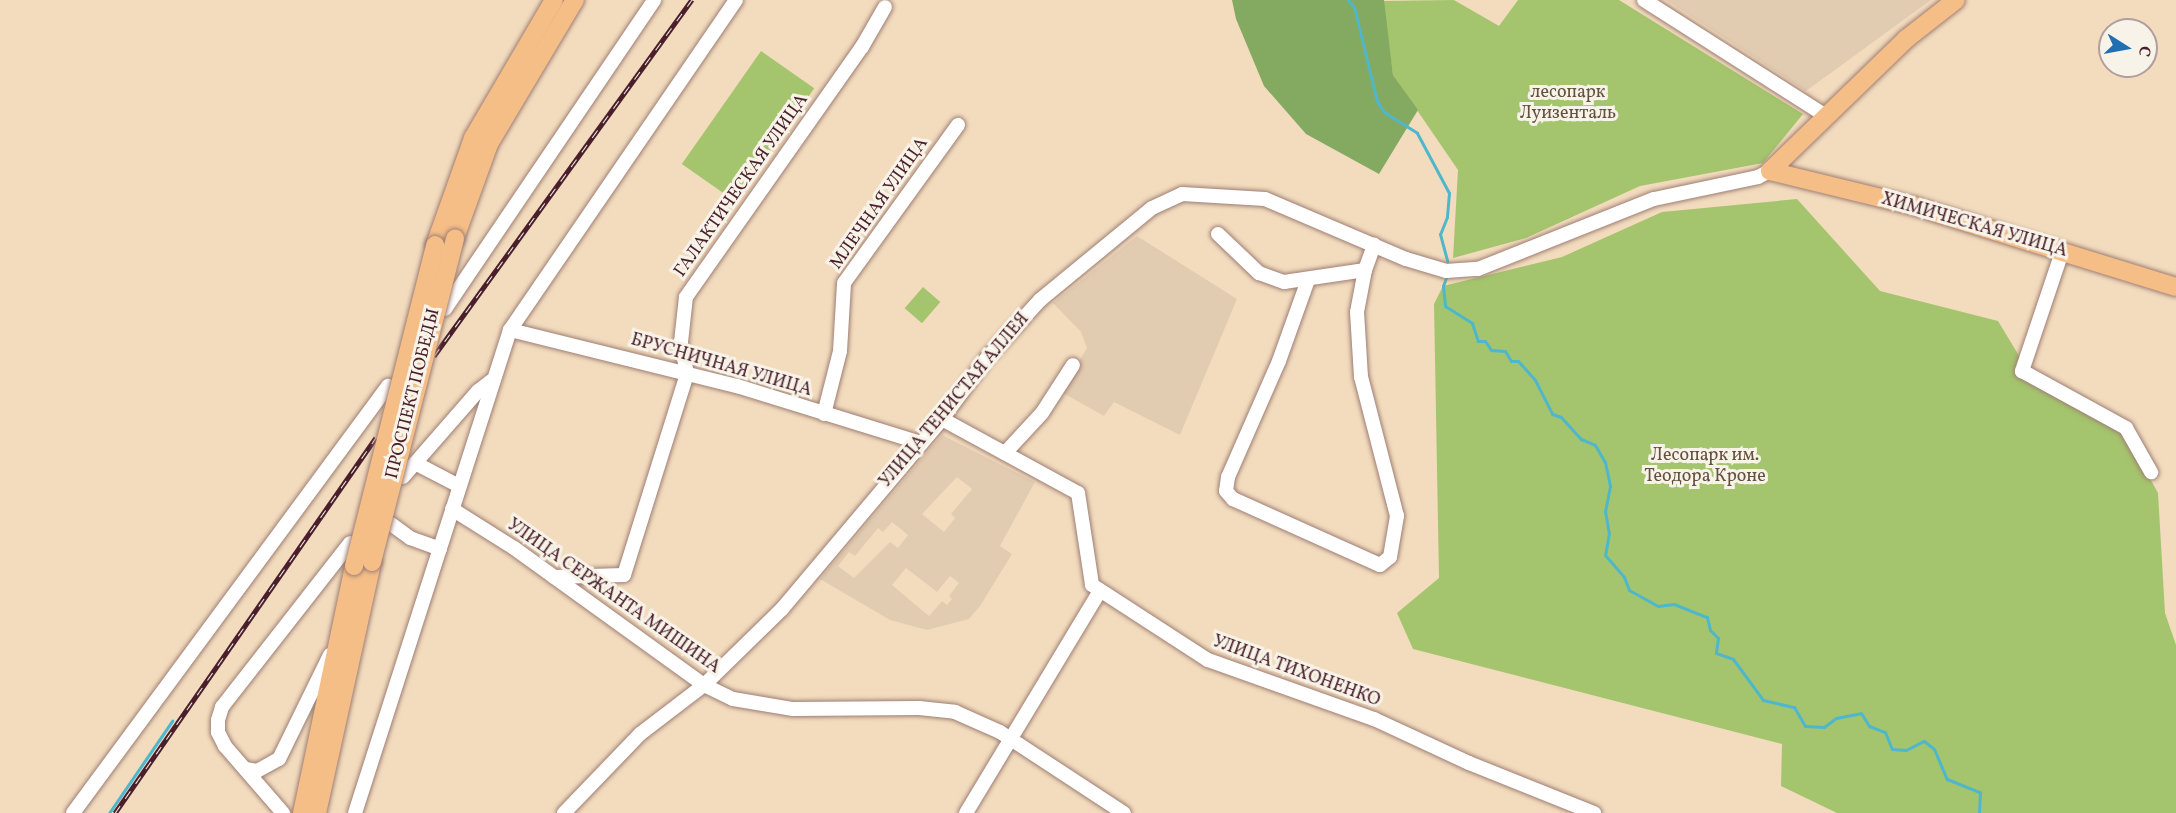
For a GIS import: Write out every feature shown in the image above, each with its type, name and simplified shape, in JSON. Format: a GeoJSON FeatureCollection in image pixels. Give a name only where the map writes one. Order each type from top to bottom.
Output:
{"type":"FeatureCollection","features":[{"type":"Feature","properties":{"kind":"main road","name":"ПРОСПЕКТ ПОБЕДЫ"},"geometry":{"type":"LineString","coordinates":[[314,811],[363,564],[435,245],[472,138],[554,0]]}},
{"type":"Feature","properties":{"kind":"main road","name":"ПРОСПЕКТ ПОБЕДЫ"},"geometry":{"type":"LineString","coordinates":[[314,811],[336,642],[363,564],[455,238],[489,144],[575,0]]}},
{"type":"Feature","properties":{"kind":"main road","name":"УЛИЦА ТЕНИСТАЯ АЛЛЕЯ"},"geometry":{"type":"LineString","coordinates":[[1770,171],[1906,39],[1956,0]]}},
{"type":"Feature","properties":{"kind":"main road","name":"ХИМИЧЕСКАЯ УЛИЦА"},"geometry":{"type":"LineString","coordinates":[[1770,171],[1914,206],[2176,287]]}},
{"type":"Feature","properties":{"kind":"street","name":"ПРОСПЕКТ ПОБЕДЫ"},"geometry":{"type":"LineString","coordinates":[[445,309],[654,0]]}},
{"type":"Feature","properties":{"kind":"street"},"geometry":{"type":"LineString","coordinates":[[355,813],[510,330],[736,0]]}},
{"type":"Feature","properties":{"kind":"street"},"geometry":{"type":"LineString","coordinates":[[1644,0],[1826,116]]}},
{"type":"Feature","properties":{"kind":"street","name":"ГАЛАКТИЧЕСКАЯ УЛИЦА"},"geometry":{"type":"LineString","coordinates":[[554,577],[624,574],[687,374],[681,342],[686,297],[862,47],[885,7]]}},
{"type":"Feature","properties":{"kind":"street","name":"МЛЕЧНАЯ УЛИЦА"},"geometry":{"type":"LineString","coordinates":[[824,414],[840,351],[844,283],[958,125]]}},
{"type":"Feature","properties":{"kind":"street","name":"УЛИЦА ТЕНИСТАЯ АЛЛЕЯ"},"geometry":{"type":"LineString","coordinates":[[564,813],[640,734],[704,686],[782,609],[942,418],[987,358],[1040,300],[1152,208],[1182,194],[1265,200],[1374,245],[1446,271],[1478,269],[1654,199],[1758,177],[1770,171]]}},
{"type":"Feature","properties":{"kind":"street"},"geometry":{"type":"LineString","coordinates":[[1218,234],[1259,273],[1284,282],[1365,270]]}},
{"type":"Feature","properties":{"kind":"street"},"geometry":{"type":"LineString","coordinates":[[1308,280],[1279,361],[1228,477],[1226,491],[1233,500],[1380,566],[1389,557],[1397,516],[1361,376],[1357,312],[1365,270],[1374,245]]}},
{"type":"Feature","properties":{"kind":"street"},"geometry":{"type":"LineString","coordinates":[[2062,252],[2022,371],[2126,428],[2151,472]]}},
{"type":"Feature","properties":{"kind":"street","name":"БРУСНИЧНАЯ УЛИЦА"},"geometry":{"type":"LineString","coordinates":[[510,330],[687,374],[921,443]]}},
{"type":"Feature","properties":{"kind":"street"},"geometry":{"type":"LineString","coordinates":[[1005,453],[1042,413],[1073,365]]}},
{"type":"Feature","properties":{"kind":"street","name":"ПРОСПЕКТ ПОБЕДЫ"},"geometry":{"type":"LineString","coordinates":[[403,477],[478,391],[494,379]]}},
{"type":"Feature","properties":{"kind":"street","name":"ПРОСПЕКТ ПОБЕДЫ"},"geometry":{"type":"LineString","coordinates":[[73,813],[388,386]]}},
{"type":"Feature","properties":{"kind":"street"},"geometry":{"type":"LineString","coordinates":[[942,418],[1078,493],[1092,585],[1100,591],[1013,740],[966,813]]}},
{"type":"Feature","properties":{"kind":"street","name":"ПРОСПЕКТ ПОБЕДЫ"},"geometry":{"type":"LineString","coordinates":[[415,463],[459,486]]}},
{"type":"Feature","properties":{"kind":"street","name":"УЛИЦА СЕРЖАНТА МИШИНА"},"geometry":{"type":"LineString","coordinates":[[452,509],[554,577],[704,686],[733,699],[765,706],[920,708],[955,712],[1013,740],[1124,813]]}},
{"type":"Feature","properties":{"kind":"street"},"geometry":{"type":"LineString","coordinates":[[392,524],[410,538],[440,549]]}},
{"type":"Feature","properties":{"kind":"street"},"geometry":{"type":"LineString","coordinates":[[283,813],[225,746],[218,732],[222,707],[350,543]]}},
{"type":"Feature","properties":{"kind":"street","name":"УЛИЦА ТИХОНЕНКО"},"geometry":{"type":"LineString","coordinates":[[1100,591],[1208,660],[1374,719],[1469,763],[1594,813]]}},
{"type":"Feature","properties":{"kind":"street"},"geometry":{"type":"LineString","coordinates":[[247,769],[257,771],[279,759],[336,642]]}},
{"type":"Feature","properties":{"kind":"shaded area"},"geometry":{"type":"Polygon","coordinates":[[[1666,0],[1931,0],[1806,91],[1666,0]]]}},
{"type":"Feature","properties":{"kind":"shaded area"},"geometry":{"type":"Polygon","coordinates":[[[1137,236],[1237,299],[1180,435],[1114,402],[1104,416],[1061,392],[1087,348],[1081,332],[1053,303],[1137,236]]]}},
{"type":"Feature","properties":{"kind":"shaded area"},"geometry":{"type":"Polygon","coordinates":[[[942,435],[1035,482],[1000,546],[1012,554],[980,606],[969,619],[927,630],[890,620],[820,579],[942,435]],[[957,477],[922,514],[944,532],[955,518],[951,514],[972,489],[957,477]],[[892,522],[883,532],[878,528],[855,556],[849,552],[838,566],[854,578],[890,542],[898,548],[908,535],[892,522]],[[906,568],[892,585],[929,616],[942,601],[947,605],[952,599],[949,596],[959,583],[950,576],[937,592],[906,568]]]}},
{"type":"Feature","properties":{"kind":"green space"},"geometry":{"type":"Polygon","coordinates":[[[1232,0],[1384,0],[1393,75],[1418,110],[1379,174],[1306,134],[1264,86],[1236,19],[1232,0]]]}},
{"type":"Feature","properties":{"kind":"green space","name":"лесопарк Луизенталь"},"geometry":{"type":"Polygon","coordinates":[[[1454,0],[1499,26],[1518,0],[1619,0],[1803,114],[1763,163],[1640,186],[1526,238],[1453,258],[1458,170],[1393,75],[1383,1],[1454,0]]]}},
{"type":"Feature","properties":{"kind":"green space"},"geometry":{"type":"Polygon","coordinates":[[[761,51],[814,88],[735,201],[682,164],[761,51]]]}},
{"type":"Feature","properties":{"kind":"green space","name":"Лесопарк им. Теодора Кроне"},"geometry":{"type":"Polygon","coordinates":[[[1797,199],[1880,291],[1998,321],[2038,387],[2121,426],[2158,493],[2165,613],[2176,645],[2176,813],[1837,813],[1781,786],[1782,744],[1413,649],[1397,613],[1439,578],[1434,304],[1443,286],[1562,257],[1662,212],[1797,199]]]}},
{"type":"Feature","properties":{"kind":"green space"},"geometry":{"type":"Polygon","coordinates":[[[923,287],[940,302],[922,323],[905,308],[923,287]]]}},
{"type":"Feature","properties":{"kind":"waterway"},"geometry":{"type":"LineString","coordinates":[[1348,0],[1354,7],[1377,101],[1384,112],[1417,133],[1449,193],[1447,217],[1440,234],[1447,261]]}},
{"type":"Feature","properties":{"kind":"waterway"},"geometry":{"type":"LineString","coordinates":[[1447,275],[1443,286],[1445,306],[1472,323],[1478,341],[1485,341],[1491,350],[1505,351],[1511,361],[1518,361],[1535,380],[1552,414],[1561,417],[1581,439],[1595,445],[1605,462],[1610,486],[1605,511],[1609,533],[1605,555],[1624,577],[1629,590],[1658,606],[1674,604],[1707,617],[1710,630],[1718,638],[1716,653],[1733,659],[1763,700],[1794,707],[1805,726],[1824,727],[1836,718],[1861,713],[1869,726],[1885,732],[1892,749],[1906,750],[1924,741],[1934,749],[1947,779],[1980,792],[1979,813]]}},
{"type":"Feature","properties":{"kind":"waterway"},"geometry":{"type":"LineString","coordinates":[[109,813],[172,721]]}},
{"type":"Feature","properties":{"kind":"railway"},"geometry":{"type":"LineString","coordinates":[[434,356],[692,0]]}},
{"type":"Feature","properties":{"kind":"railway"},"geometry":{"type":"LineString","coordinates":[[115,813],[376,438]]}}]}
